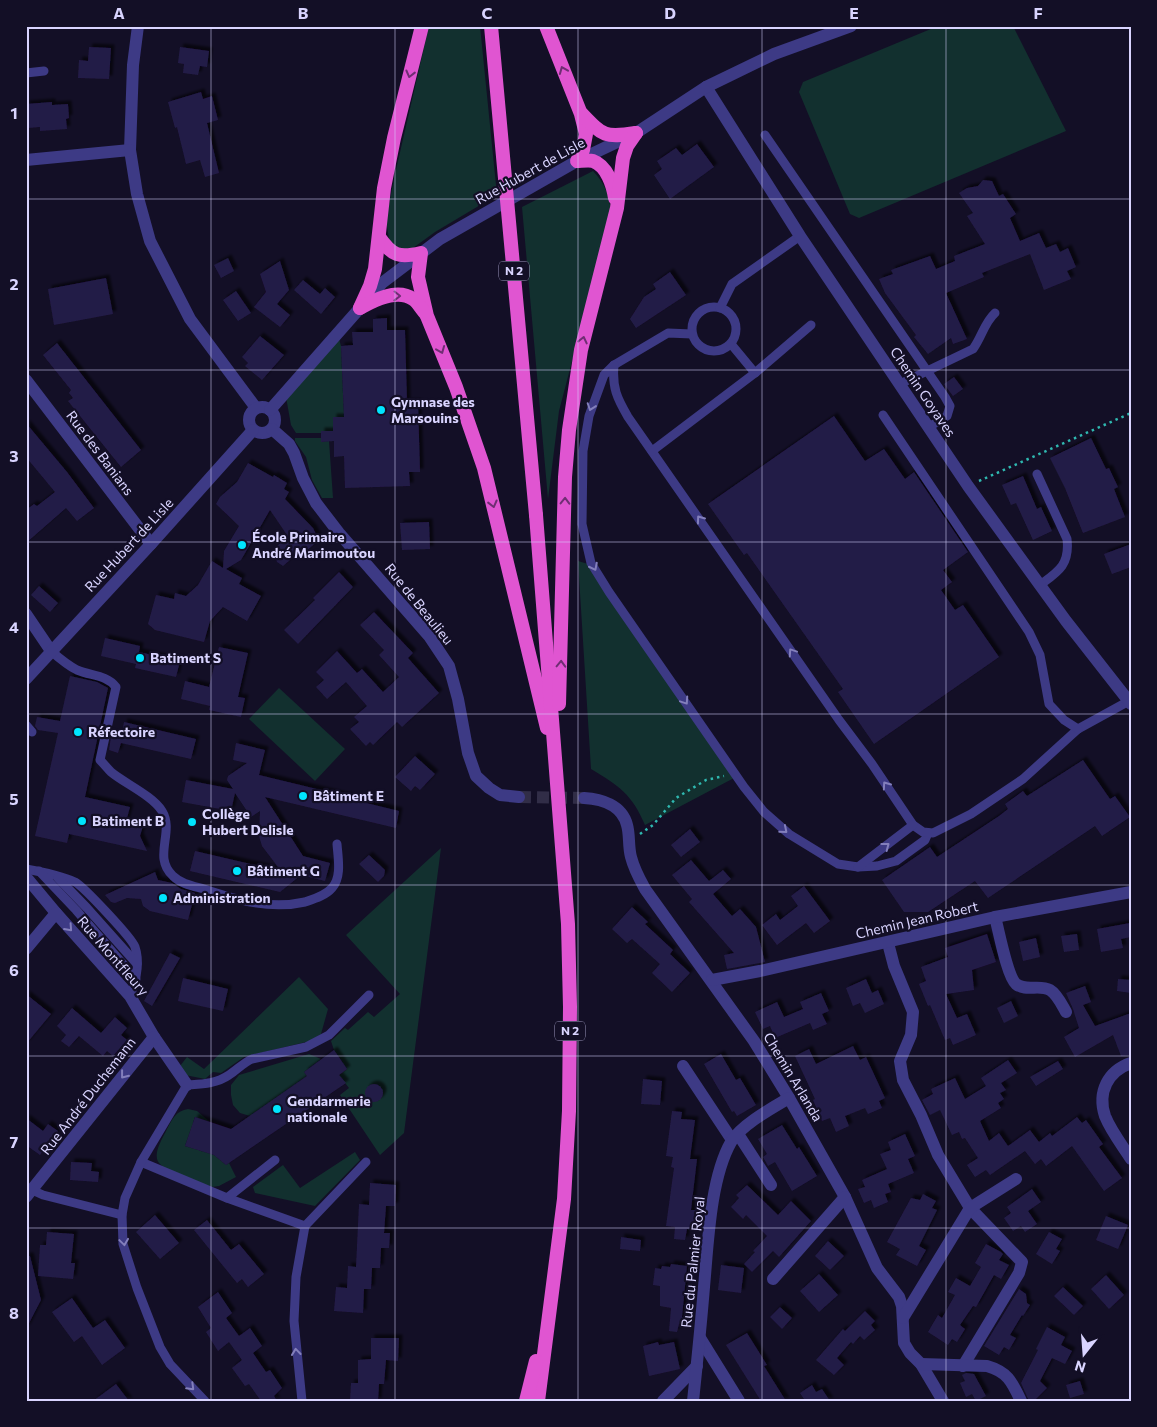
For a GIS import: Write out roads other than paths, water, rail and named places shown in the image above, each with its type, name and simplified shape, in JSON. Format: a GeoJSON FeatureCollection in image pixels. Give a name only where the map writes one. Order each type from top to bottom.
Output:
{"type":"FeatureCollection","features":[{"type":"Feature","properties":{"kind":"highway"},"geometry":{"type":"LineString","coordinates":[[360,308],[375,269],[384,188],[394,138],[422,26]]}},
{"type":"Feature","properties":{"kind":"highway","name":"N 2"},"geometry":{"type":"LineString","coordinates":[[492,26],[536,515],[568,924],[570,1008],[566,1167],[552,1297],[538,1401]]}},
{"type":"Feature","properties":{"kind":"highway"},"geometry":{"type":"LineString","coordinates":[[546,26],[581,114],[586,134],[583,150],[577,161],[593,161],[605,169],[614,187],[617,208]]}},
{"type":"Feature","properties":{"kind":"highway"},"geometry":{"type":"LineString","coordinates":[[581,114],[597,130],[606,135],[614,137],[636,133]]}},
{"type":"Feature","properties":{"kind":"highway"},"geometry":{"type":"LineString","coordinates":[[556,765],[565,477],[569,430],[581,350],[617,208],[623,158],[627,146],[636,133]]}},
{"type":"Feature","properties":{"kind":"highway"},"geometry":{"type":"LineString","coordinates":[[379,237],[395,255],[408,256],[421,253],[418,277],[427,316],[456,387],[484,468],[556,765]]}},
{"type":"Feature","properties":{"kind":"highway"},"geometry":{"type":"LineString","coordinates":[[360,308],[386,296],[400,294],[413,299],[427,316]]}},
{"type":"Feature","properties":{"kind":"highway","name":"N 2"},"geometry":{"type":"LineString","coordinates":[[526,1401],[552,1297]]}},
{"type":"Feature","properties":{"kind":"street"},"geometry":{"type":"LineString","coordinates":[[138,26],[133,65],[130,150],[137,194],[150,241],[190,319],[256,408]]}},
{"type":"Feature","properties":{"kind":"street","name":"Rue Hubert de Lisle"},"geometry":{"type":"LineString","coordinates":[[270,410],[382,283],[440,239],[577,161],[636,133],[706,87],[774,54],[851,26]]}},
{"type":"Feature","properties":{"kind":"street","name":"Chemin Goyaves"},"geometry":{"type":"LineString","coordinates":[[706,87],[800,236],[968,486],[1066,621],[1130,702]]}},
{"type":"Feature","properties":{"kind":"street"},"geometry":{"type":"LineString","coordinates":[[26,160],[130,150]]}},
{"type":"Feature","properties":{"kind":"street","name":"Rue des Banians"},"geometry":{"type":"LineString","coordinates":[[26,380],[151,544]]}},
{"type":"Feature","properties":{"kind":"street"},"geometry":{"type":"LineString","coordinates":[[256,408],[270,410],[275,416],[272,430],[259,434],[249,425],[251,413],[256,408]]}},
{"type":"Feature","properties":{"kind":"street","name":"Rue Hubert de Lisle"},"geometry":{"type":"LineString","coordinates":[[26,679],[253,430]]}},
{"type":"Feature","properties":{"kind":"street","name":"Rue de Beaulieu"},"geometry":{"type":"LineString","coordinates":[[272,430],[289,444],[316,503],[339,533],[429,636],[449,666],[458,699],[468,752],[476,776],[489,788],[500,794],[519,797]]}},
{"type":"Feature","properties":{"kind":"street"},"geometry":{"type":"LineString","coordinates":[[26,614],[51,651]]}},
{"type":"Feature","properties":{"kind":"street","name":"Chemin Arlanda"},"geometry":{"type":"LineString","coordinates":[[584,798],[597,799],[610,804],[621,812],[627,824],[634,871],[765,1057],[789,1098],[844,1197],[877,1268],[899,1297],[902,1306],[904,1342],[910,1353],[921,1364],[943,1401]]}},
{"type":"Feature","properties":{"kind":"street","name":"Rue Montfleury"},"geometry":{"type":"LineString","coordinates":[[26,877],[130,996],[154,1037],[187,1085]]}},
{"type":"Feature","properties":{"kind":"street","name":"Chemin Jean Robert"},"geometry":{"type":"LineString","coordinates":[[712,980],[760,971],[995,917],[1131,892]]}},
{"type":"Feature","properties":{"kind":"street"},"geometry":{"type":"LineString","coordinates":[[26,949],[56,913]]}},
{"type":"Feature","properties":{"kind":"street"},"geometry":{"type":"LineString","coordinates":[[995,917],[1010,974],[1015,983],[1023,987],[1051,990],[1066,1012]]}},
{"type":"Feature","properties":{"kind":"street"},"geometry":{"type":"LineString","coordinates":[[888,942],[894,966],[913,1012],[911,1035],[900,1061],[903,1080],[921,1115],[938,1155],[970,1208],[1020,1259],[1022,1265],[963,1366]]}},
{"type":"Feature","properties":{"kind":"street","name":"Rue André Duchemann"},"geometry":{"type":"LineString","coordinates":[[28,1193],[154,1037]]}},
{"type":"Feature","properties":{"kind":"street"},"geometry":{"type":"LineString","coordinates":[[1131,1063],[1121,1066],[1113,1073],[1107,1082],[1103,1101],[1104,1114],[1131,1159]]}},
{"type":"Feature","properties":{"kind":"street"},"geometry":{"type":"LineString","coordinates":[[683,1066],[772,1185]]}},
{"type":"Feature","properties":{"kind":"street","name":"Rue du Palmier Royal"},"geometry":{"type":"LineString","coordinates":[[693,1401],[710,1216],[722,1164],[735,1137],[748,1124],[789,1098]]}},
{"type":"Feature","properties":{"kind":"street"},"geometry":{"type":"LineString","coordinates":[[903,1318],[970,1208],[1016,1179]]}},
{"type":"Feature","properties":{"kind":"street"},"geometry":{"type":"LineString","coordinates":[[774,1279],[844,1197]]}},
{"type":"Feature","properties":{"kind":"street"},"geometry":{"type":"LineString","coordinates":[[700,1338],[739,1401]]}},
{"type":"Feature","properties":{"kind":"street"},"geometry":{"type":"LineString","coordinates":[[921,1364],[987,1366],[1003,1372],[1013,1384],[1021,1401]]}},
{"type":"Feature","properties":{"kind":"street"},"geometry":{"type":"LineString","coordinates":[[663,1401],[697,1366]]}},
{"type":"Feature","properties":{"kind":"lane"},"geometry":{"type":"LineString","coordinates":[[26,73],[44,71]]}},
{"type":"Feature","properties":{"kind":"lane"},"geometry":{"type":"LineString","coordinates":[[765,134],[945,396],[950,406],[947,416],[929,427]]}},
{"type":"Feature","properties":{"kind":"lane"},"geometry":{"type":"LineString","coordinates":[[720,308],[732,284],[800,236]]}},
{"type":"Feature","properties":{"kind":"lane"},"geometry":{"type":"LineString","coordinates":[[712,307],[720,308],[729,313],[735,323],[736,334],[731,344],[721,350],[709,351],[698,345],[692,334],[692,325],[696,316],[703,310],[712,307]]}},
{"type":"Feature","properties":{"kind":"lane"},"geometry":{"type":"LineString","coordinates":[[900,384],[973,349],[980,340],[989,318],[995,313]]}},
{"type":"Feature","properties":{"kind":"lane"},"geometry":{"type":"LineString","coordinates":[[652,451],[755,373],[811,325]]}},
{"type":"Feature","properties":{"kind":"lane"},"geometry":{"type":"LineString","coordinates":[[692,334],[668,333],[614,365],[604,375],[589,416],[584,451],[582,524],[591,563],[735,774],[764,812],[790,834],[838,864],[858,867],[877,866],[896,861],[926,840],[928,833]]}},
{"type":"Feature","properties":{"kind":"lane"},"geometry":{"type":"LineString","coordinates":[[731,344],[755,373]]}},
{"type":"Feature","properties":{"kind":"lane"},"geometry":{"type":"LineString","coordinates":[[614,365],[615,394],[628,417],[913,825],[928,833],[934,833],[971,814],[1024,779],[1078,729],[1130,702]]}},
{"type":"Feature","properties":{"kind":"lane"},"geometry":{"type":"LineString","coordinates":[[883,415],[1029,632],[1040,655],[1049,704],[1064,720],[1078,729]]}},
{"type":"Feature","properties":{"kind":"lane"},"geometry":{"type":"LineString","coordinates":[[1037,474],[1067,539],[1068,550],[1060,570],[1040,585]]}},
{"type":"Feature","properties":{"kind":"lane"},"geometry":{"type":"LineString","coordinates":[[51,651],[67,664],[78,670],[111,681],[116,687],[100,760],[111,772],[142,793],[162,810],[168,827],[164,844],[164,859],[171,875],[181,882],[260,905],[289,905],[316,899],[332,888],[338,876],[336,844]]}},
{"type":"Feature","properties":{"kind":"lane"},"geometry":{"type":"LineString","coordinates":[[858,867],[913,825]]}},
{"type":"Feature","properties":{"kind":"lane"},"geometry":{"type":"LineString","coordinates":[[26,869],[54,874],[77,883],[135,946],[136,979],[130,996]]}},
{"type":"Feature","properties":{"kind":"lane"},"geometry":{"type":"LineString","coordinates":[[39,871],[136,979]]}},
{"type":"Feature","properties":{"kind":"lane"},"geometry":{"type":"LineString","coordinates":[[204,1401],[170,1364],[152,1330],[123,1244],[122,1215],[124,1198],[141,1162],[187,1085],[210,1083],[228,1076],[252,1059],[306,1047],[329,1036],[369,995]]}},
{"type":"Feature","properties":{"kind":"lane"},"geometry":{"type":"LineString","coordinates":[[227,1198],[275,1160]]}},
{"type":"Feature","properties":{"kind":"lane"},"geometry":{"type":"LineString","coordinates":[[141,1162],[227,1198],[305,1226]]}},
{"type":"Feature","properties":{"kind":"lane"},"geometry":{"type":"LineString","coordinates":[[302,1401],[294,1321],[296,1277],[305,1226],[366,1162]]}},
{"type":"Feature","properties":{"kind":"lane"},"geometry":{"type":"LineString","coordinates":[[28,1193],[43,1194],[122,1215]]}},
{"type":"Feature","properties":{"kind":"tunnel"},"geometry":{"type":"LineString","coordinates":[[519,797],[584,798]]}},
{"type":"Feature","properties":{"kind":"place","name":"Gymnase des Marsouins"},"geometry":{"type":"Point","coordinates":[381,410]}},
{"type":"Feature","properties":{"kind":"place","name":"École Primaire André Marimoutou"},"geometry":{"type":"Point","coordinates":[242,545]}},
{"type":"Feature","properties":{"kind":"place","name":"Batiment S"},"geometry":{"type":"Point","coordinates":[140,658]}},
{"type":"Feature","properties":{"kind":"place","name":"Réfectoire"},"geometry":{"type":"Point","coordinates":[78,732]}},
{"type":"Feature","properties":{"kind":"place","name":"Bâtiment E"},"geometry":{"type":"Point","coordinates":[303,796]}},
{"type":"Feature","properties":{"kind":"place","name":"Batiment B"},"geometry":{"type":"Point","coordinates":[82,821]}},
{"type":"Feature","properties":{"kind":"place","name":"Collège Hubert Delisle"},"geometry":{"type":"Point","coordinates":[192,822]}},
{"type":"Feature","properties":{"kind":"place","name":"Bâtiment G"},"geometry":{"type":"Point","coordinates":[237,871]}},
{"type":"Feature","properties":{"kind":"place","name":"Administration"},"geometry":{"type":"Point","coordinates":[163,898]}},
{"type":"Feature","properties":{"kind":"place","name":"Gendarmerie nationale"},"geometry":{"type":"Point","coordinates":[277,1109]}}]}
